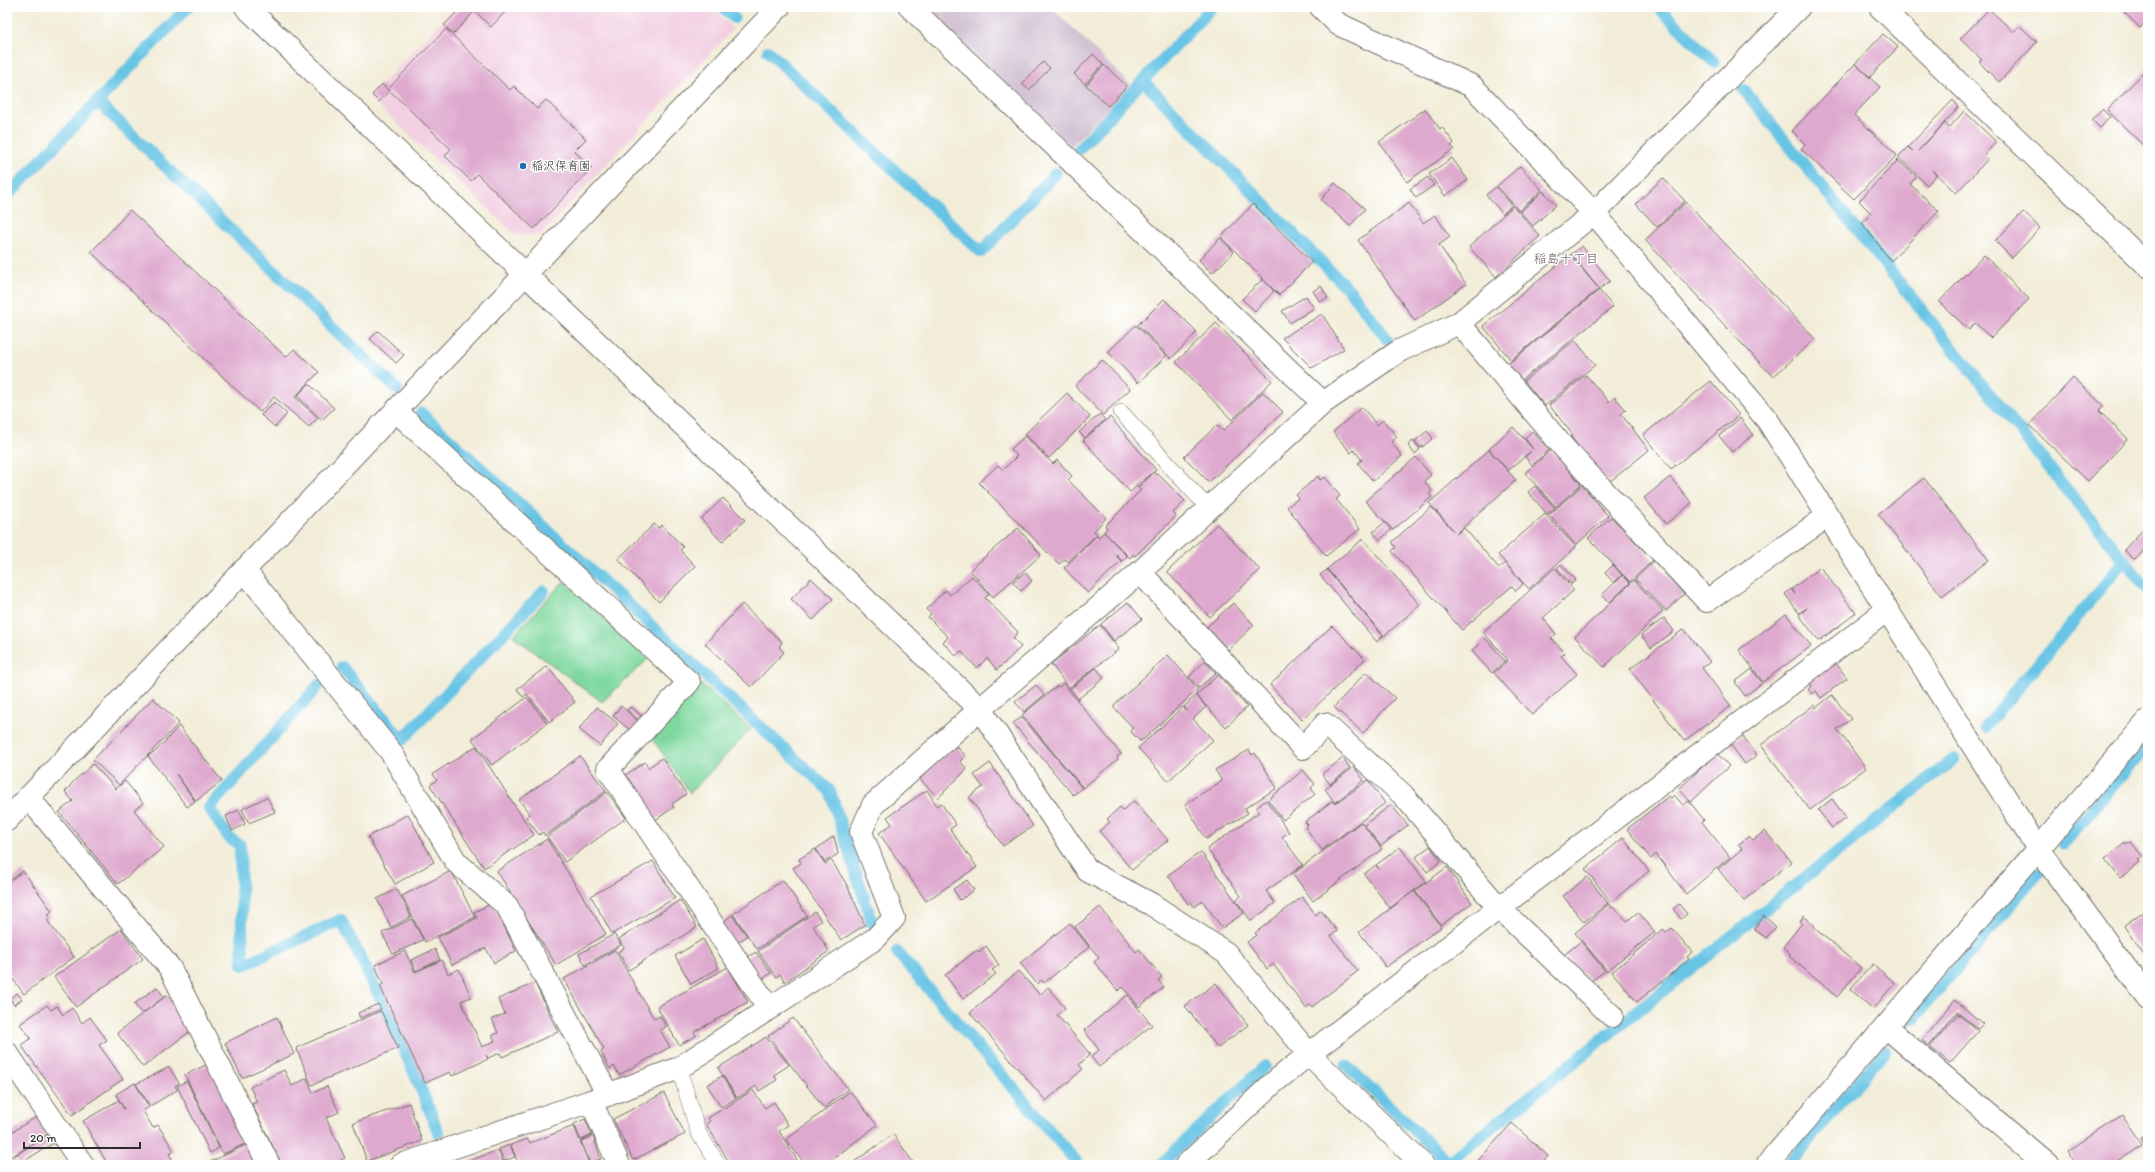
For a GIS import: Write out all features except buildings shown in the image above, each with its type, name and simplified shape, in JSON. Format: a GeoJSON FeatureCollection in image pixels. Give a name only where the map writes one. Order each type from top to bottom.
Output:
{"type":"FeatureCollection","features":[{"type":"Feature","properties":{"kind":"street"},"geometry":{"type":"LineString","coordinates":[[246,7],[980,709],[1088,871],[1151,904],[1226,953],[1309,1054],[1423,1165]]}},
{"type":"Feature","properties":{"kind":"street"},"geometry":{"type":"LineString","coordinates":[[7,820],[779,7]]}},
{"type":"Feature","properties":{"kind":"street"},"geometry":{"type":"LineString","coordinates":[[910,7],[1323,403]]}},
{"type":"Feature","properties":{"kind":"street"},"geometry":{"type":"LineString","coordinates":[[1321,7],[1338,24],[1472,86],[1594,213],[1768,421],[2038,849],[2148,998]]}},
{"type":"Feature","properties":{"kind":"street"},"geometry":{"type":"LineString","coordinates":[[414,1163],[600,1098],[679,1068],[876,938],[894,918],[862,832],[873,805],[980,709],[1140,572],[1323,403],[1399,351],[1459,323],[1594,213],[1799,7]]}},
{"type":"Feature","properties":{"kind":"street"},"geometry":{"type":"LineString","coordinates":[[1880,7],[2148,266]]}},
{"type":"Feature","properties":{"kind":"street"},"geometry":{"type":"LineString","coordinates":[[1459,323],[1565,449],[1707,601],[1828,516]]}},
{"type":"Feature","properties":{"kind":"street"},"geometry":{"type":"LineString","coordinates":[[396,411],[689,682],[608,769],[769,1008]]}},
{"type":"Feature","properties":{"kind":"street"},"geometry":{"type":"LineString","coordinates":[[244,570],[391,752],[456,862],[507,906],[600,1098],[619,1165]]}},
{"type":"Feature","properties":{"kind":"street"},"geometry":{"type":"LineString","coordinates":[[1140,572],[1303,748],[1325,724],[1403,795],[1499,908],[1612,1016]]}},
{"type":"Feature","properties":{"kind":"street"},"geometry":{"type":"LineString","coordinates":[[1186,1165],[1272,1084],[1309,1054],[1887,610]]}},
{"type":"Feature","properties":{"kind":"street"},"geometry":{"type":"LineString","coordinates":[[1767,1165],[2148,721]]}},
{"type":"Feature","properties":{"kind":"street"},"geometry":{"type":"LineString","coordinates":[[28,797],[170,968],[269,1165]]}},
{"type":"Feature","properties":{"kind":"street"},"geometry":{"type":"LineString","coordinates":[[1886,1027],[2048,1165]]}},
{"type":"Feature","properties":{"kind":"street"},"geometry":{"type":"LineString","coordinates":[[7,1053],[83,1165]]}},
{"type":"Feature","properties":{"kind":"lane"},"geometry":{"type":"LineString","coordinates":[[1121,412],[1209,509]]}},
{"type":"Feature","properties":{"kind":"lane"},"geometry":{"type":"LineString","coordinates":[[679,1068],[698,1132],[719,1165]]}},
{"type":"Feature","properties":{"kind":"shaded area","name":"稲沢保育園"},"geometry":{"type":"Polygon","coordinates":[[[456,7],[712,7],[733,29],[540,235],[516,235],[369,97],[456,7]]]}},
{"type":"Feature","properties":{"kind":"shaded area"},"geometry":{"type":"Polygon","coordinates":[[[925,7],[1051,7],[1131,85],[1071,146],[925,7]]]}},
{"type":"Feature","properties":{"kind":"green space"},"geometry":{"type":"Polygon","coordinates":[[[564,581],[648,659],[602,702],[513,636],[564,581]]]}},
{"type":"Feature","properties":{"kind":"green space"},"geometry":{"type":"Polygon","coordinates":[[[701,684],[751,729],[690,793],[651,737],[701,684]]]}},
{"type":"Feature","properties":{"kind":"waterway"},"geometry":{"type":"LineString","coordinates":[[7,196],[188,7]]}},
{"type":"Feature","properties":{"kind":"waterway"},"geometry":{"type":"LineString","coordinates":[[723,7],[734,18]]}},
{"type":"Feature","properties":{"kind":"waterway"},"geometry":{"type":"LineString","coordinates":[[1079,149],[1212,7]]}},
{"type":"Feature","properties":{"kind":"waterway"},"geometry":{"type":"LineString","coordinates":[[1658,7],[1714,62]]}},
{"type":"Feature","properties":{"kind":"waterway"},"geometry":{"type":"LineString","coordinates":[[768,51],[981,252],[1056,173]]}},
{"type":"Feature","properties":{"kind":"waterway"},"geometry":{"type":"LineString","coordinates":[[1143,81],[1351,292],[1387,339]]}},
{"type":"Feature","properties":{"kind":"waterway"},"geometry":{"type":"LineString","coordinates":[[1744,90],[2148,590]]}},
{"type":"Feature","properties":{"kind":"waterway"},"geometry":{"type":"LineString","coordinates":[[97,101],[397,389]]}},
{"type":"Feature","properties":{"kind":"waterway"},"geometry":{"type":"LineString","coordinates":[[421,413],[830,791],[872,923]]}},
{"type":"Feature","properties":{"kind":"waterway"},"geometry":{"type":"LineString","coordinates":[[1985,727],[2125,560]]}},
{"type":"Feature","properties":{"kind":"waterway"},"geometry":{"type":"LineString","coordinates":[[342,667],[402,740],[544,591]]}},
{"type":"Feature","properties":{"kind":"waterway"},"geometry":{"type":"LineString","coordinates":[[320,684],[209,808],[229,838],[240,845],[243,965],[341,920],[393,1024],[438,1132]]}},
{"type":"Feature","properties":{"kind":"waterway"},"geometry":{"type":"LineString","coordinates":[[2063,844],[2148,745]]}},
{"type":"Feature","properties":{"kind":"waterway"},"geometry":{"type":"LineString","coordinates":[[1447,1163],[1954,759]]}},
{"type":"Feature","properties":{"kind":"waterway"},"geometry":{"type":"LineString","coordinates":[[1913,1019],[2039,872]]}},
{"type":"Feature","properties":{"kind":"waterway"},"geometry":{"type":"LineString","coordinates":[[897,952],[1079,1165]]}},
{"type":"Feature","properties":{"kind":"waterway"},"geometry":{"type":"LineString","coordinates":[[1791,1161],[1885,1051]]}},
{"type":"Feature","properties":{"kind":"waterway"},"geometry":{"type":"LineString","coordinates":[[1346,1065],[1448,1162]]}},
{"type":"Feature","properties":{"kind":"waterway"},"geometry":{"type":"LineString","coordinates":[[1160,1165],[1265,1066]]}},
{"type":"Feature","properties":{"kind":"place","name":"稲沢保育園"},"geometry":{"type":"Point","coordinates":[523,166]}},
{"type":"Feature","properties":{"kind":"district","name":"稲島十丁目"},"geometry":{"type":"Point","coordinates":[1566,258]}}]}
